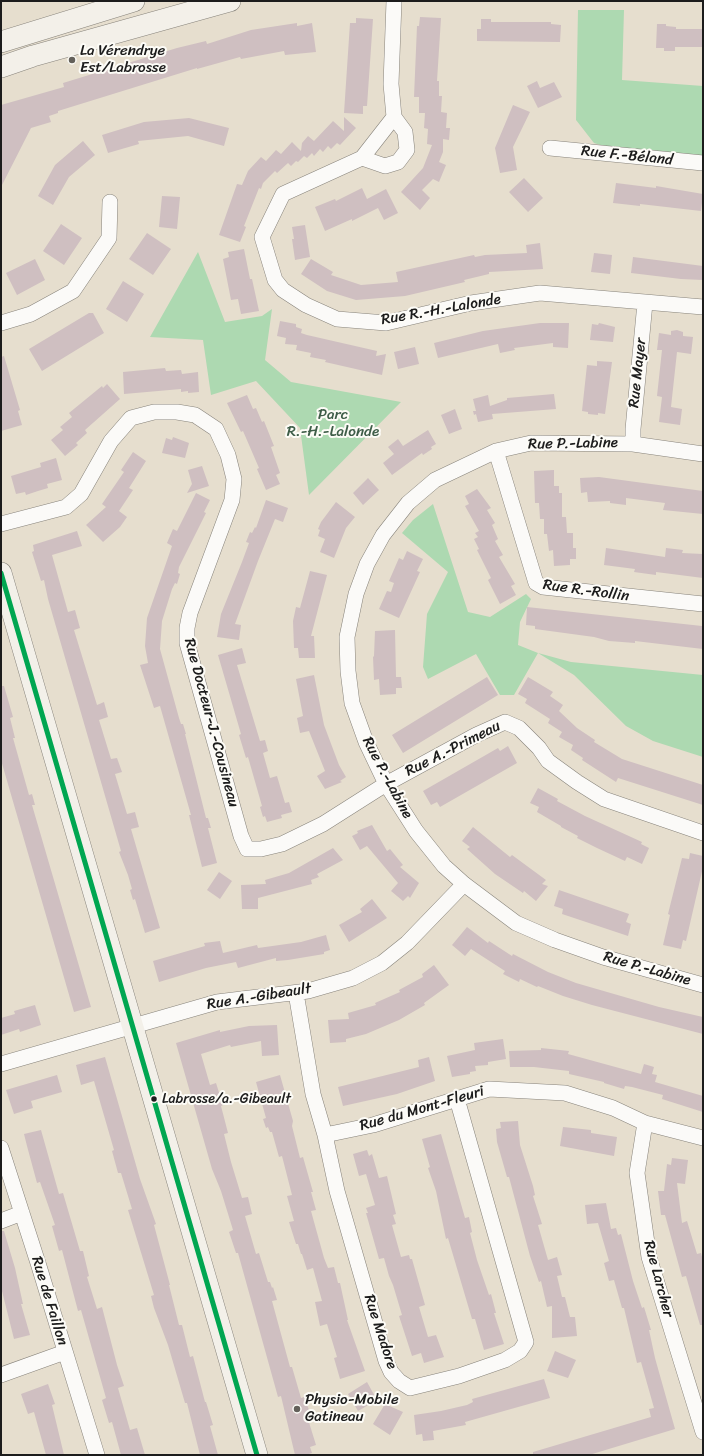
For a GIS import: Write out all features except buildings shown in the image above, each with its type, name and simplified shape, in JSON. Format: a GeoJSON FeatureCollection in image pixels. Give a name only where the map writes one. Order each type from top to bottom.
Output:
{"type":"FeatureCollection","features":[{"type":"Feature","properties":{"kind":"main road"},"geometry":{"type":"LineString","coordinates":[[1,42],[134,1]]}},
{"type":"Feature","properties":{"kind":"main road"},"geometry":{"type":"LineString","coordinates":[[1,67],[41,54],[230,1]]}},
{"type":"Feature","properties":{"kind":"main road"},"geometry":{"type":"LineString","coordinates":[[1,573],[257,1455]]}},
{"type":"Feature","properties":{"kind":"street"},"geometry":{"type":"LineString","coordinates":[[362,158],[385,166],[398,162],[407,150],[405,132],[394,117],[391,84],[394,1]]}},
{"type":"Feature","properties":{"kind":"street","name":"Rue R.-H.-Lalonde"},"geometry":{"type":"LineString","coordinates":[[394,117],[362,158],[283,194],[262,237],[275,280],[283,290],[306,305],[337,319],[386,323],[471,304],[540,293],[645,304],[703,308]]}},
{"type":"Feature","properties":{"kind":"street","name":"Rue F.-Béland"},"geometry":{"type":"LineString","coordinates":[[550,148],[703,163]]}},
{"type":"Feature","properties":{"kind":"street"},"geometry":{"type":"LineString","coordinates":[[1,323],[31,314],[73,291],[109,238],[110,202]]}},
{"type":"Feature","properties":{"kind":"street","name":"Rue Mayer"},"geometry":{"type":"LineString","coordinates":[[633,444],[633,429],[645,304]]}},
{"type":"Feature","properties":{"kind":"street","name":"Rue Docteur-J.-Cousineau"},"geometry":{"type":"LineString","coordinates":[[1,524],[66,507],[80,494],[111,441],[131,418],[154,412],[177,412],[200,418],[216,430],[223,441],[234,479],[232,500],[190,613],[187,628],[187,642],[241,836],[247,849],[261,849],[282,844],[323,824],[386,784]]}},
{"type":"Feature","properties":{"kind":"street","name":"Rue P.-Labine"},"geometry":{"type":"LineString","coordinates":[[703,454],[633,444],[532,443],[496,451],[435,480],[408,503],[383,535],[367,564],[356,594],[347,637],[348,671],[352,703],[366,742],[386,784],[416,831],[444,866],[464,884],[516,923],[555,940],[638,967],[703,983]]}},
{"type":"Feature","properties":{"kind":"street","name":"Rue R.-Rollin"},"geometry":{"type":"LineString","coordinates":[[496,451],[536,583],[543,587],[550,588],[703,604]]}},
{"type":"Feature","properties":{"kind":"street","name":"Rue A.-Primeau"},"geometry":{"type":"LineString","coordinates":[[386,784],[476,735],[506,722],[518,728],[539,748],[548,761],[604,799],[703,834]]}},
{"type":"Feature","properties":{"kind":"street","name":"Rue A.-Gibeault"},"geometry":{"type":"LineString","coordinates":[[1,1064],[132,1025],[217,1002],[296,993],[353,978],[382,963],[407,943],[464,884]]}},
{"type":"Feature","properties":{"kind":"street","name":"Rue Madore"},"geometry":{"type":"LineString","coordinates":[[296,993],[313,1094],[325,1135],[338,1191],[391,1372],[399,1381],[410,1388],[459,1376],[514,1356],[520,1351],[526,1342],[457,1099]]}},
{"type":"Feature","properties":{"kind":"street","name":"Rue du Mont-Fleuri"},"geometry":{"type":"LineString","coordinates":[[325,1135],[373,1124],[489,1089],[565,1093],[613,1108],[645,1123],[703,1138]]}},
{"type":"Feature","properties":{"kind":"street","name":"Rue Larcher"},"geometry":{"type":"LineString","coordinates":[[645,1123],[637,1173],[649,1257],[703,1432]]}},
{"type":"Feature","properties":{"kind":"street","name":"Rue de Faillon"},"geometry":{"type":"LineString","coordinates":[[1,1148],[97,1455]]}},
{"type":"Feature","properties":{"kind":"street"},"geometry":{"type":"LineString","coordinates":[[1,1220],[22,1213]]}},
{"type":"Feature","properties":{"kind":"street"},"geometry":{"type":"LineString","coordinates":[[1,1375],[65,1352]]}},
{"type":"Feature","properties":{"kind":"green space"},"geometry":{"type":"Polygon","coordinates":[[[578,10],[624,10],[622,80],[703,86],[703,156],[607,147],[594,143],[576,120],[578,10]]]}},
{"type":"Feature","properties":{"kind":"green space","name":"Parc R.-H.-Lalonde"},"geometry":{"type":"Polygon","coordinates":[[[198,252],[225,322],[262,316],[272,309],[265,360],[291,382],[401,402],[309,495],[300,428],[256,381],[211,395],[203,340],[150,337],[198,252]]]}},
{"type":"Feature","properties":{"kind":"green space"},"geometry":{"type":"Polygon","coordinates":[[[433,504],[468,612],[490,617],[526,594],[531,599],[520,622],[518,645],[538,653],[514,695],[500,695],[476,654],[428,679],[423,667],[427,614],[448,572],[402,533],[413,520],[433,504]]]}},
{"type":"Feature","properties":{"kind":"green space"},"geometry":{"type":"Polygon","coordinates":[[[538,653],[571,662],[703,675],[703,757],[653,741],[626,726],[574,675],[538,653]]]}},
{"type":"Feature","properties":{"kind":"transit line"},"geometry":{"type":"LineString","coordinates":[[1,573],[257,1455]]}},
{"type":"Feature","properties":{"kind":"place","name":"La Vérendrye Est/Labrosse"},"geometry":{"type":"Point","coordinates":[72,60]}},
{"type":"Feature","properties":{"kind":"place","name":"Labrosse/a.-Gibeault"},"geometry":{"type":"Point","coordinates":[154,1099]}},
{"type":"Feature","properties":{"kind":"place","name":"Physio-Mobile Gatineau"},"geometry":{"type":"Point","coordinates":[297,1409]}}]}
